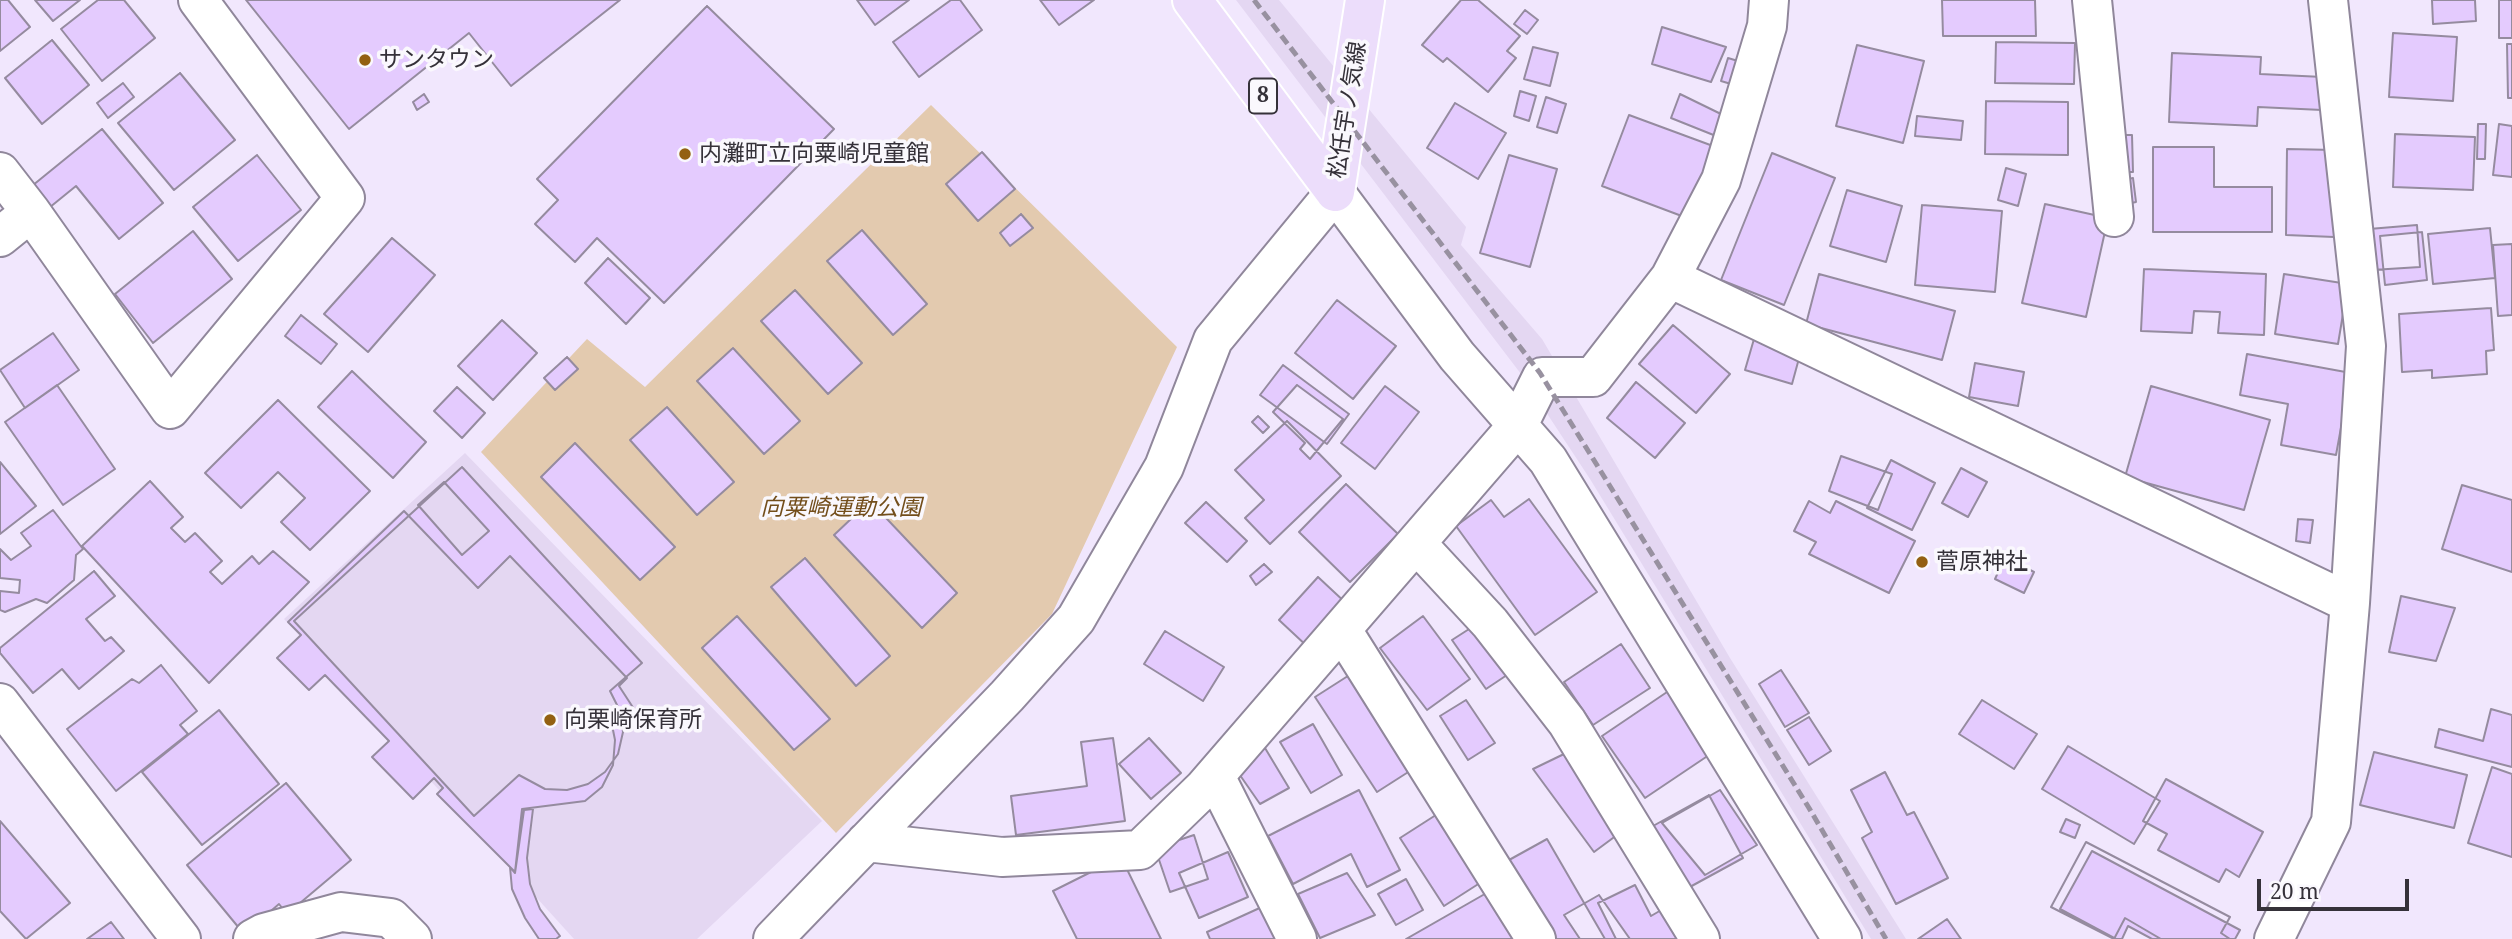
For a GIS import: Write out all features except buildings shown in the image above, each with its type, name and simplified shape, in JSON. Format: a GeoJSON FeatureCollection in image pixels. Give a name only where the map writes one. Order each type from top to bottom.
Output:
{"type":"FeatureCollection","features":[{"type":"Feature","properties":{"kind":"main road","name":"松任宇ノ気線"},"geometry":{"type":"LineString","coordinates":[[1192,0],[1335,192]]}},
{"type":"Feature","properties":{"kind":"main road","name":"松任宇ノ気線"},"geometry":{"type":"LineString","coordinates":[[1335,192],[1365,0]]}},
{"type":"Feature","properties":{"kind":"street"},"geometry":{"type":"LineString","coordinates":[[0,172],[170,409],[345,198],[198,0]]}},
{"type":"Feature","properties":{"kind":"street"},"geometry":{"type":"LineString","coordinates":[[866,842],[1002,857],[1140,850],[1215,776],[1518,425],[1542,377],[1593,377],[1670,278],[1721,180],[1768,26],[1769,0]]}},
{"type":"Feature","properties":{"kind":"street"},"geometry":{"type":"LineString","coordinates":[[2092,0],[2114,217]]}},
{"type":"Feature","properties":{"kind":"street"},"geometry":{"type":"LineString","coordinates":[[2274,939],[2331,822],[2350,603],[2366,346],[2328,0]]}},
{"type":"Feature","properties":{"kind":"street"},"geometry":{"type":"LineString","coordinates":[[773,939],[1007,696],[1076,619],[1164,467],[1213,340],[1335,192],[1457,356],[1548,460],[1842,939]]}},
{"type":"Feature","properties":{"kind":"street"},"geometry":{"type":"LineString","coordinates":[[0,237],[31,212]]}},
{"type":"Feature","properties":{"kind":"street"},"geometry":{"type":"LineString","coordinates":[[1670,278],[2350,603]]}},
{"type":"Feature","properties":{"kind":"street"},"geometry":{"type":"LineString","coordinates":[[1416,543],[1490,623],[1567,722],[1700,939]]}},
{"type":"Feature","properties":{"kind":"street"},"geometry":{"type":"LineString","coordinates":[[1342,630],[1536,939]]}},
{"type":"Feature","properties":{"kind":"street"},"geometry":{"type":"LineString","coordinates":[[0,703],[181,939]]}},
{"type":"Feature","properties":{"kind":"street"},"geometry":{"type":"LineString","coordinates":[[1215,776],[1297,939]]}},
{"type":"Feature","properties":{"kind":"street"},"geometry":{"type":"LineString","coordinates":[[253,939],[264,933],[341,912],[391,918],[412,939]]}},
{"type":"Feature","properties":{"kind":"shaded area"},"geometry":{"type":"Polygon","coordinates":[[[1236,0],[1279,0],[1466,227],[1461,245],[1542,339],[1730,658],[1906,939],[1871,939],[1590,479],[1521,374],[1236,0]]]}},
{"type":"Feature","properties":{"kind":"shaded area","name":"向栗崎保育所"},"geometry":{"type":"Polygon","coordinates":[[[465,453],[822,821],[697,939],[574,939],[284,619],[465,453]]]}},
{"type":"Feature","properties":{"kind":"green space","name":"向粟崎運動公園"},"geometry":{"type":"Polygon","coordinates":[[[931,105],[1177,347],[1052,614],[836,833],[481,452],[587,339],[645,387],[931,105]]]}},
{"type":"Feature","properties":{"kind":"railway"},"geometry":{"type":"LineString","coordinates":[[1254,0],[1540,373],[1809,808],[1886,939]]}},
{"type":"Feature","properties":{"kind":"place","name":"サンタウン"},"geometry":{"type":"Point","coordinates":[365,60]}},
{"type":"Feature","properties":{"kind":"place","name":"内灘町立向粟崎児童館"},"geometry":{"type":"Point","coordinates":[685,154]}},
{"type":"Feature","properties":{"kind":"place","name":"菅原神社"},"geometry":{"type":"Point","coordinates":[1922,562]}},
{"type":"Feature","properties":{"kind":"place","name":"向栗崎保育所"},"geometry":{"type":"Point","coordinates":[550,720]}}]}
